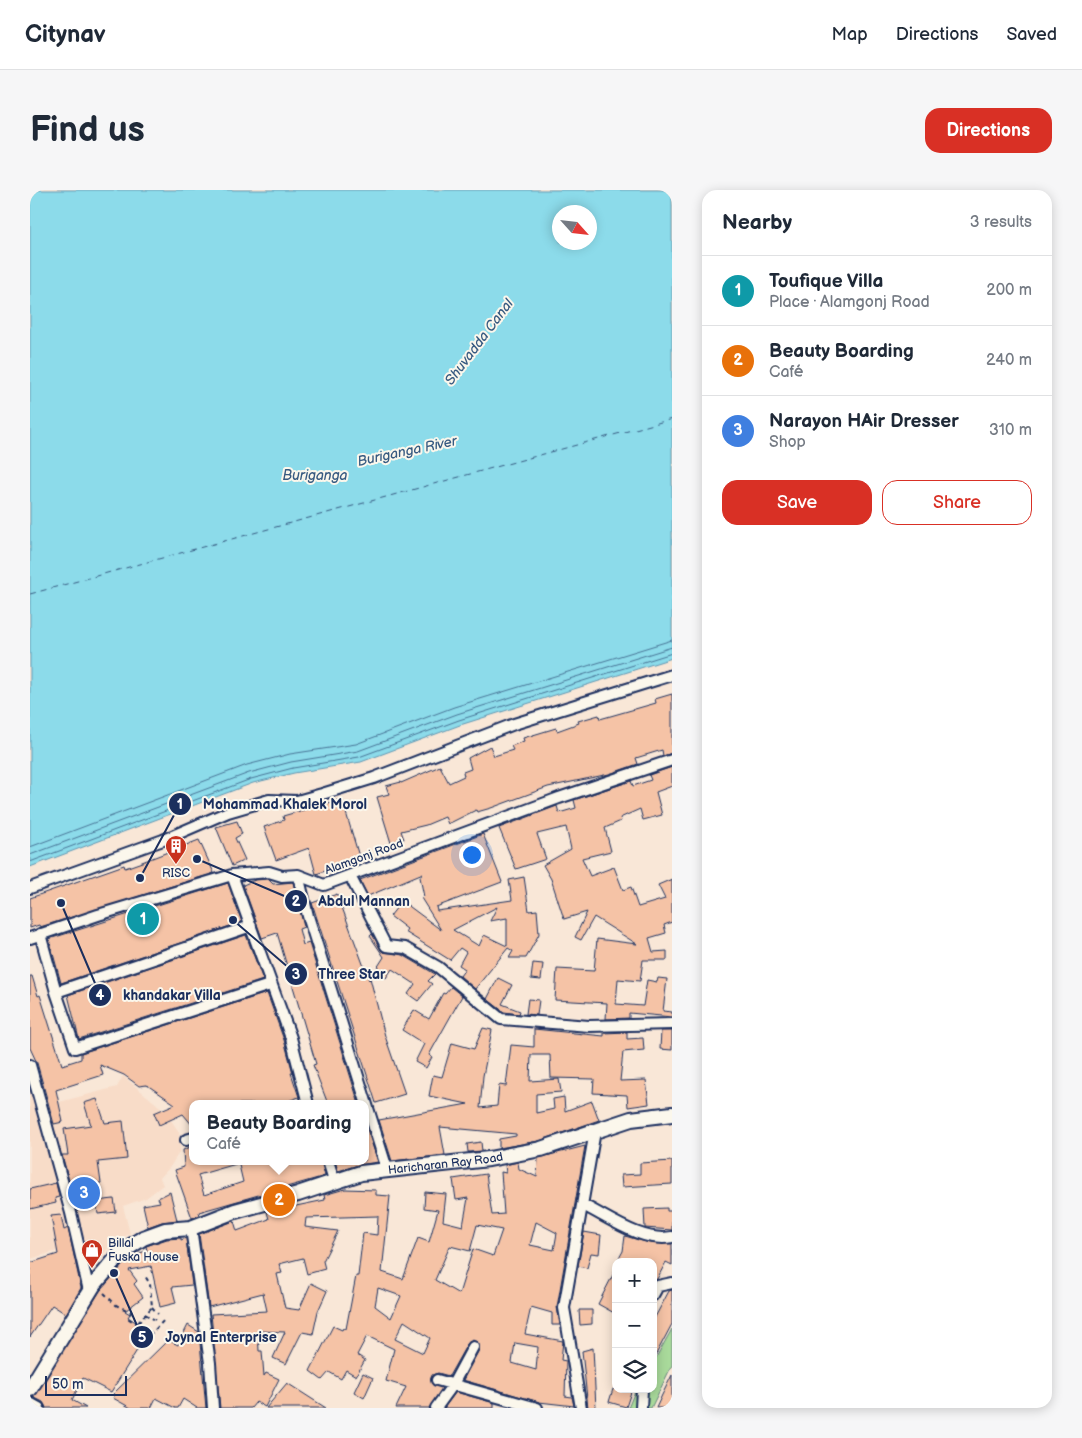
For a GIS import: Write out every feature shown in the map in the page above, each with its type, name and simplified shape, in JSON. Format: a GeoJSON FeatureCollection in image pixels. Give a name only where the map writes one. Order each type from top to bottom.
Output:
{"type":"FeatureCollection","features":[{"type":"Feature","properties":{"kind":"main road","name":"Haricharan Ray Road"},"geometry":{"type":"LineString","coordinates":[[30,1389],[91,1288],[122,1252],[143,1238],[165,1230],[191,1228],[235,1211],[298,1194],[334,1180],[387,1168],[489,1159],[541,1149],[632,1119],[672,1114]]}},
{"type":"Feature","properties":{"kind":"street"},"geometry":{"type":"LineString","coordinates":[[30,888],[163,840],[228,812],[269,800],[297,801],[374,778],[514,724],[672,675]]}},
{"type":"Feature","properties":{"kind":"street","name":"Alamgonj Road"},"geometry":{"type":"LineString","coordinates":[[35,936],[232,875],[269,872],[282,876],[298,875],[324,885],[559,798],[672,760]]}},
{"type":"Feature","properties":{"kind":"street"},"geometry":{"type":"LineString","coordinates":[[232,875],[270,985],[291,1038],[305,1100]]}},
{"type":"Feature","properties":{"kind":"street"},"geometry":{"type":"LineString","coordinates":[[298,875],[308,916],[366,1100]]}},
{"type":"Feature","properties":{"kind":"street"},"geometry":{"type":"LineString","coordinates":[[350,876],[386,946],[405,948],[438,967],[501,1019],[589,1026],[672,1024]]}},
{"type":"Feature","properties":{"kind":"street"},"geometry":{"type":"LineString","coordinates":[[56,992],[251,926]]}},
{"type":"Feature","properties":{"kind":"street"},"geometry":{"type":"LineString","coordinates":[[35,936],[75,1048],[270,985]]}},
{"type":"Feature","properties":{"kind":"street"},"geometry":{"type":"LineString","coordinates":[[30,1065],[91,1288]]}},
{"type":"Feature","properties":{"kind":"street"},"geometry":{"type":"LineString","coordinates":[[369,1111],[387,1168]]}},
{"type":"Feature","properties":{"kind":"street"},"geometry":{"type":"LineString","coordinates":[[581,1408],[564,1308],[595,1131]]}},
{"type":"Feature","properties":{"kind":"street"},"geometry":{"type":"LineString","coordinates":[[329,1165],[334,1180]]}},
{"type":"Feature","properties":{"kind":"street"},"geometry":{"type":"LineString","coordinates":[[583,1205],[628,1228],[660,1240],[672,1237]]}},
{"type":"Feature","properties":{"kind":"street"},"geometry":{"type":"LineString","coordinates":[[191,1228],[210,1363],[213,1408]]}},
{"type":"Feature","properties":{"kind":"street"},"geometry":{"type":"LineString","coordinates":[[657,1288],[672,1283]]}},
{"type":"Feature","properties":{"kind":"street"},"geometry":{"type":"LineString","coordinates":[[436,1408],[452,1386],[474,1347]]}},
{"type":"Feature","properties":{"kind":"street"},"geometry":{"type":"LineString","coordinates":[[437,1380],[452,1386],[537,1408]]}},
{"type":"Feature","properties":{"kind":"street"},"geometry":{"type":"LineString","coordinates":[[641,1408],[642,1393]]}},
{"type":"Feature","properties":{"kind":"street"},"geometry":{"type":"LineString","coordinates":[[30,1402],[39,1408]]}},
{"type":"Feature","properties":{"kind":"path"},"geometry":{"type":"LineString","coordinates":[[145,1276],[150,1284],[152,1307],[158,1314]]}},
{"type":"Feature","properties":{"kind":"path"},"geometry":{"type":"LineString","coordinates":[[91,1288],[116,1305],[131,1312],[129,1319],[152,1333]]}},
{"type":"Feature","properties":{"kind":"path"},"geometry":{"type":"LineString","coordinates":[[138,1323],[152,1307]]}},
{"type":"Feature","properties":{"kind":"path"},"geometry":{"type":"LineString","coordinates":[[145,1314],[155,1320]]}},
{"type":"Feature","properties":{"kind":"path"},"geometry":{"type":"LineString","coordinates":[[147,1338],[165,1319]]}},
{"type":"Feature","properties":{"kind":"shaded area"},"geometry":{"type":"Polygon","coordinates":[[[30,1075],[40,1107],[117,1087],[123,1076],[165,1111],[179,1132],[180,1151],[160,1178],[163,1185],[146,1198],[123,1206],[130,1234],[114,1242],[91,1267],[77,1245],[30,1259],[30,1075]]]}},
{"type":"Feature","properties":{"kind":"green space"},"geometry":{"type":"Polygon","coordinates":[[[672,1329],[672,1365],[651,1408],[628,1408],[634,1393],[657,1393],[657,1356],[672,1329]]]}},
{"type":"Feature","properties":{"kind":"water","name":"Buriganga"},"geometry":{"type":"Polygon","coordinates":[[[30,190],[672,190],[672,658],[460,725],[361,762],[294,773],[253,783],[30,867],[30,190]]]}},
{"type":"Feature","properties":{"kind":"building"},"geometry":{"type":"Polygon","coordinates":[[[672,694],[672,753],[663,756],[662,750],[636,758],[638,764],[609,774],[548,787],[491,808],[477,812],[476,810],[448,824],[445,817],[426,825],[401,831],[404,839],[391,843],[377,797],[389,794],[386,786],[401,783],[440,766],[449,783],[464,776],[463,772],[471,769],[468,758],[490,746],[494,756],[513,750],[511,746],[524,741],[523,738],[556,728],[557,731],[579,723],[578,721],[599,715],[600,719],[656,703],[655,699],[672,694]]]}},
{"type":"Feature","properties":{"kind":"building"},"geometry":{"type":"Polygon","coordinates":[[[672,767],[672,786],[656,792],[662,815],[643,820],[640,809],[620,818],[621,821],[605,828],[611,851],[582,858],[590,876],[614,867],[623,890],[631,887],[638,907],[665,899],[658,885],[672,879],[672,922],[664,925],[666,933],[649,938],[653,952],[667,951],[667,960],[643,960],[640,981],[618,979],[616,1004],[643,1006],[647,980],[657,982],[658,978],[667,979],[663,1011],[672,1012],[672,1017],[629,1013],[629,1018],[606,1019],[607,1003],[555,1000],[557,969],[594,971],[597,939],[637,944],[594,917],[581,940],[575,937],[587,912],[564,919],[551,879],[543,865],[571,849],[566,827],[537,834],[546,859],[516,869],[499,828],[557,806],[559,813],[576,808],[574,800],[631,781],[633,786],[651,780],[649,775],[672,767]]]}},
{"type":"Feature","properties":{"kind":"building"},"geometry":{"type":"Polygon","coordinates":[[[342,799],[360,860],[316,874],[309,848],[276,860],[264,827],[284,820],[283,816],[342,799]]]}},
{"type":"Feature","properties":{"kind":"building"},"geometry":{"type":"Polygon","coordinates":[[[237,821],[242,834],[235,838],[245,860],[232,866],[216,827],[237,821]]]}},
{"type":"Feature","properties":{"kind":"building"},"geometry":{"type":"Polygon","coordinates":[[[483,834],[502,882],[436,907],[437,911],[512,900],[509,880],[524,877],[529,911],[537,910],[539,934],[526,958],[509,958],[513,951],[508,948],[475,989],[460,976],[465,969],[459,965],[466,952],[460,948],[450,960],[405,932],[407,929],[390,916],[402,901],[441,930],[421,898],[424,897],[420,877],[423,873],[368,896],[360,880],[483,834]],[[497,907],[453,930],[479,946],[484,935],[507,946],[507,918],[490,921],[497,907]]]}},
{"type":"Feature","properties":{"kind":"building"},"geometry":{"type":"Polygon","coordinates":[[[199,840],[214,873],[40,927],[39,925],[30,928],[30,898],[124,865],[125,868],[199,840]]]}},
{"type":"Feature","properties":{"kind":"building"},"geometry":{"type":"Polygon","coordinates":[[[268,879],[273,884],[293,882],[304,927],[299,929],[303,945],[309,943],[358,1100],[326,1100],[313,1065],[316,1064],[277,933],[262,938],[243,885],[255,880],[268,879]]]}},
{"type":"Feature","properties":{"kind":"building"},"geometry":{"type":"Polygon","coordinates":[[[228,883],[242,922],[61,983],[49,939],[228,883]]]}},
{"type":"Feature","properties":{"kind":"building"},"geometry":{"type":"Polygon","coordinates":[[[337,894],[369,980],[370,978],[385,1036],[405,1094],[376,1103],[312,903],[337,894]]]}},
{"type":"Feature","properties":{"kind":"building"},"geometry":{"type":"Polygon","coordinates":[[[372,934],[383,952],[403,955],[435,974],[428,981],[432,984],[418,1001],[408,994],[415,984],[392,969],[386,978],[375,971],[384,957],[370,936],[372,934]]]}},
{"type":"Feature","properties":{"kind":"building"},"geometry":{"type":"Polygon","coordinates":[[[246,935],[263,980],[79,1039],[68,995],[246,935]]]}},
{"type":"Feature","properties":{"kind":"building"},"geometry":{"type":"Polygon","coordinates":[[[533,963],[543,964],[541,980],[531,979],[533,963]]]}},
{"type":"Feature","properties":{"kind":"building"},"geometry":{"type":"Polygon","coordinates":[[[30,976],[32,976],[38,996],[40,995],[62,1065],[81,1059],[81,1053],[267,993],[284,1040],[293,1073],[291,1073],[299,1097],[291,1100],[189,1100],[189,1121],[183,1114],[159,1125],[154,1113],[175,1104],[147,1085],[139,1086],[124,1075],[100,1065],[103,1075],[56,1090],[63,1122],[54,1124],[37,1063],[30,1048],[30,976]]]}},
{"type":"Feature","properties":{"kind":"building"},"geometry":{"type":"Polygon","coordinates":[[[498,978],[512,985],[502,1004],[520,1011],[519,1014],[504,1012],[487,999],[498,978]]]}},
{"type":"Feature","properties":{"kind":"building"},"geometry":{"type":"Polygon","coordinates":[[[451,987],[462,996],[429,1055],[432,1057],[426,1068],[415,1062],[424,1044],[402,1030],[414,1010],[429,1019],[443,993],[445,994],[451,987]]]}},
{"type":"Feature","properties":{"kind":"building"},"geometry":{"type":"Polygon","coordinates":[[[528,999],[539,1000],[537,1015],[526,1014],[528,999]]]}},
{"type":"Feature","properties":{"kind":"building"},"geometry":{"type":"Polygon","coordinates":[[[483,1028],[492,1030],[483,1076],[480,1108],[497,1106],[499,1085],[506,1086],[511,1045],[534,1047],[534,1029],[604,1036],[604,1033],[627,1032],[627,1039],[643,1038],[644,1050],[623,1052],[620,1081],[646,1080],[649,1104],[628,1107],[627,1095],[593,1093],[594,1079],[551,1078],[550,1055],[531,1055],[530,1081],[559,1079],[561,1092],[536,1094],[536,1113],[554,1109],[553,1099],[564,1097],[565,1111],[592,1101],[599,1120],[539,1141],[499,1148],[499,1139],[516,1136],[516,1134],[440,1127],[445,1155],[392,1161],[379,1120],[468,1104],[429,1096],[433,1075],[442,1077],[452,1043],[474,1049],[483,1028]]]}},
{"type":"Feature","properties":{"kind":"building"},"geometry":{"type":"Polygon","coordinates":[[[661,1031],[672,1031],[672,1050],[660,1049],[661,1031]]]}},
{"type":"Feature","properties":{"kind":"building"},"geometry":{"type":"Polygon","coordinates":[[[97,1099],[105,1123],[123,1121],[127,1159],[98,1162],[101,1183],[90,1185],[94,1201],[84,1204],[82,1193],[73,1195],[62,1155],[68,1155],[64,1129],[91,1125],[84,1103],[97,1099]]]}},
{"type":"Feature","properties":{"kind":"building"},"geometry":{"type":"Polygon","coordinates":[[[369,1135],[378,1162],[369,1163],[369,1135]]]}},
{"type":"Feature","properties":{"kind":"building"},"geometry":{"type":"Polygon","coordinates":[[[481,1142],[482,1151],[468,1152],[467,1144],[481,1142]]]}},
{"type":"Feature","properties":{"kind":"building"},"geometry":{"type":"Polygon","coordinates":[[[585,1146],[557,1307],[560,1325],[552,1325],[552,1313],[531,1307],[525,1334],[563,1341],[561,1360],[566,1361],[565,1396],[572,1397],[574,1406],[539,1402],[463,1380],[479,1350],[479,1344],[473,1340],[467,1344],[449,1376],[438,1373],[432,1375],[432,1384],[442,1388],[429,1408],[396,1408],[406,1387],[386,1381],[394,1349],[367,1336],[357,1355],[365,1360],[356,1376],[346,1370],[341,1379],[329,1372],[322,1380],[310,1371],[333,1326],[342,1330],[343,1328],[346,1329],[356,1276],[358,1276],[363,1233],[377,1235],[378,1216],[306,1218],[305,1227],[338,1231],[323,1261],[325,1269],[307,1274],[303,1258],[279,1264],[282,1273],[277,1274],[285,1308],[299,1310],[311,1283],[327,1291],[318,1311],[313,1334],[302,1332],[286,1364],[273,1358],[285,1332],[258,1331],[259,1351],[262,1351],[264,1376],[266,1373],[279,1379],[265,1407],[256,1402],[251,1408],[220,1408],[211,1314],[267,1311],[263,1293],[209,1307],[199,1234],[234,1221],[237,1231],[269,1219],[267,1212],[325,1200],[324,1195],[345,1189],[376,1190],[376,1195],[390,1196],[382,1272],[403,1279],[418,1238],[429,1242],[438,1210],[424,1208],[425,1192],[446,1194],[443,1221],[463,1226],[468,1198],[456,1200],[453,1179],[486,1174],[492,1215],[504,1214],[501,1172],[506,1173],[505,1165],[518,1162],[519,1169],[537,1177],[538,1158],[585,1146]],[[536,1222],[530,1245],[554,1250],[557,1233],[536,1222]],[[477,1225],[470,1251],[450,1246],[435,1280],[459,1294],[473,1249],[493,1256],[502,1230],[477,1225]],[[378,1288],[375,1306],[391,1318],[401,1296],[378,1288]],[[404,1321],[395,1339],[423,1353],[430,1338],[404,1321]],[[515,1343],[512,1363],[536,1370],[538,1347],[515,1343]]]}},
{"type":"Feature","properties":{"kind":"building"},"geometry":{"type":"Polygon","coordinates":[[[189,1148],[189,1165],[233,1165],[198,1175],[204,1195],[243,1182],[239,1165],[322,1165],[325,1176],[199,1212],[200,1215],[192,1218],[175,1170],[184,1167],[183,1150],[189,1148]]]}},
{"type":"Feature","properties":{"kind":"building"},"geometry":{"type":"Polygon","coordinates":[[[672,1161],[672,1184],[622,1187],[621,1175],[640,1174],[640,1163],[672,1161]]]}},
{"type":"Feature","properties":{"kind":"building"},"geometry":{"type":"Polygon","coordinates":[[[336,1165],[358,1165],[338,1171],[336,1165]]]}},
{"type":"Feature","properties":{"kind":"building"},"geometry":{"type":"Polygon","coordinates":[[[56,1183],[59,1197],[55,1198],[56,1203],[30,1209],[30,1189],[56,1183]]]}},
{"type":"Feature","properties":{"kind":"building"},"geometry":{"type":"Polygon","coordinates":[[[170,1192],[177,1220],[162,1222],[148,1227],[143,1205],[160,1202],[158,1198],[170,1192]]]}},
{"type":"Feature","properties":{"kind":"building"},"geometry":{"type":"Polygon","coordinates":[[[114,1199],[116,1212],[98,1214],[96,1201],[114,1199]]]}},
{"type":"Feature","properties":{"kind":"building"},"geometry":{"type":"Polygon","coordinates":[[[667,1208],[667,1211],[672,1211],[672,1230],[645,1228],[644,1209],[667,1208]]]}},
{"type":"Feature","properties":{"kind":"building"},"geometry":{"type":"Polygon","coordinates":[[[61,1215],[64,1230],[68,1228],[81,1288],[66,1314],[52,1305],[30,1337],[30,1263],[58,1254],[51,1216],[61,1215]]]}},
{"type":"Feature","properties":{"kind":"building"},"geometry":{"type":"Polygon","coordinates":[[[584,1232],[601,1235],[599,1254],[591,1253],[587,1268],[578,1266],[584,1232]]]}},
{"type":"Feature","properties":{"kind":"building"},"geometry":{"type":"Polygon","coordinates":[[[625,1236],[649,1243],[672,1244],[672,1265],[666,1262],[657,1279],[657,1258],[619,1258],[623,1251],[625,1236]]]}},
{"type":"Feature","properties":{"kind":"building"},"geometry":{"type":"Polygon","coordinates":[[[181,1238],[181,1240],[186,1238],[192,1285],[172,1287],[176,1303],[160,1307],[151,1266],[129,1270],[137,1281],[134,1284],[143,1297],[125,1311],[130,1314],[128,1317],[149,1331],[111,1392],[83,1378],[72,1400],[86,1408],[46,1408],[43,1402],[33,1397],[100,1291],[128,1259],[135,1254],[147,1251],[146,1246],[167,1239],[181,1238]]]}},
{"type":"Feature","properties":{"kind":"building"},"geometry":{"type":"Polygon","coordinates":[[[612,1277],[612,1312],[598,1304],[612,1277]]]}},
{"type":"Feature","properties":{"kind":"building"},"geometry":{"type":"Polygon","coordinates":[[[672,1290],[672,1324],[657,1352],[657,1314],[669,1291],[672,1290]]]}},
{"type":"Feature","properties":{"kind":"building"},"geometry":{"type":"Polygon","coordinates":[[[579,1310],[592,1310],[592,1324],[580,1325],[579,1310]]]}},
{"type":"Feature","properties":{"kind":"building"},"geometry":{"type":"Polygon","coordinates":[[[188,1325],[199,1332],[206,1408],[197,1408],[183,1399],[178,1408],[175,1408],[156,1398],[151,1408],[131,1408],[113,1398],[115,1395],[113,1394],[168,1340],[178,1345],[188,1325]]]}},
{"type":"Feature","properties":{"kind":"building"},"geometry":{"type":"Polygon","coordinates":[[[593,1348],[596,1408],[588,1408],[582,1351],[593,1348]]]}},
{"type":"Feature","properties":{"kind":"building"},"geometry":{"type":"Polygon","coordinates":[[[363,1373],[373,1378],[364,1398],[354,1392],[363,1373]]]}},
{"type":"Feature","properties":{"kind":"building"},"geometry":{"type":"Polygon","coordinates":[[[672,1375],[672,1408],[656,1408],[662,1395],[672,1375]]]}},
{"type":"Feature","properties":{"kind":"building"},"geometry":{"type":"Polygon","coordinates":[[[287,1383],[326,1408],[266,1408],[287,1383]]]}},
{"type":"Feature","properties":{"kind":"building"},"geometry":{"type":"Polygon","coordinates":[[[456,1392],[494,1403],[494,1408],[444,1408],[456,1392]]]}},
{"type":"Feature","properties":{"kind":"building"},"geometry":{"type":"Polygon","coordinates":[[[612,1392],[631,1393],[626,1407],[609,1402],[612,1392]]]}},
{"type":"Feature","properties":{"kind":"ferry route"},"geometry":{"type":"LineString","coordinates":[[30,594],[672,419]]}},
{"type":"Feature","properties":{"kind":"place","name":"Abdul Mannan"},"geometry":{"type":"Point","coordinates":[197,859]}},
{"type":"Feature","properties":{"kind":"place","name":"RISC"},"geometry":{"type":"Point","coordinates":[176,865]}},
{"type":"Feature","properties":{"kind":"place","name":"Mohammad Khalek Morol"},"geometry":{"type":"Point","coordinates":[140,878]}},
{"type":"Feature","properties":{"kind":"place","name":"khandakar Villa"},"geometry":{"type":"Point","coordinates":[61,903]}},
{"type":"Feature","properties":{"kind":"place","name":"Toufique Villa"},"geometry":{"type":"Point","coordinates":[143,919]}},
{"type":"Feature","properties":{"kind":"place","name":"Three Star"},"geometry":{"type":"Point","coordinates":[233,920]}},
{"type":"Feature","properties":{"kind":"place","name":"Narayon HAir Dresser"},"geometry":{"type":"Point","coordinates":[84,1193]}},
{"type":"Feature","properties":{"kind":"place","name":"Beauty Boarding"},"geometry":{"type":"Point","coordinates":[279,1200]}},
{"type":"Feature","properties":{"kind":"place","name":"Billal Fuska House"},"geometry":{"type":"Point","coordinates":[92,1269]}},
{"type":"Feature","properties":{"kind":"place","name":"Joynal Enterprise"},"geometry":{"type":"Point","coordinates":[114,1273]}},
{"type":"Feature","properties":{"kind":"water label","name":"Shuvadda Canal"},"geometry":{"type":"Point","coordinates":[479,342]}},
{"type":"Feature","properties":{"kind":"water label","name":"Buriganga River"},"geometry":{"type":"Point","coordinates":[407,451]}}]}
